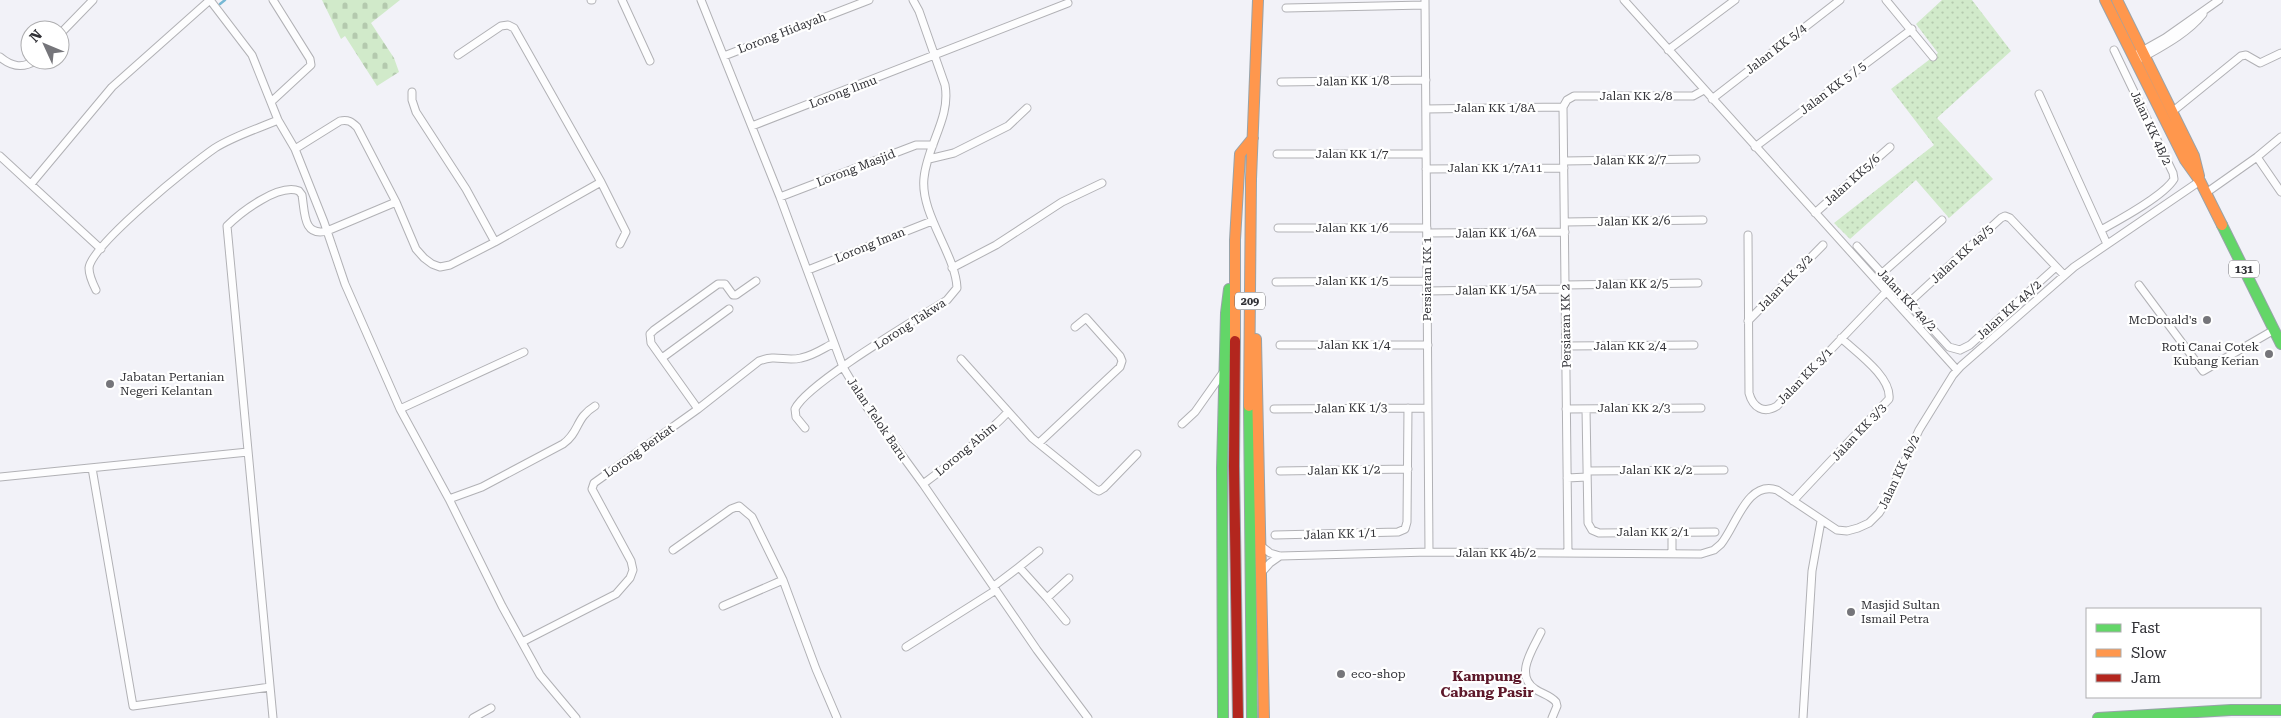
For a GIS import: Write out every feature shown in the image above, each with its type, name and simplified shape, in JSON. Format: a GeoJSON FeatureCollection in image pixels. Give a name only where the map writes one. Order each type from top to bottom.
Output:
{"type":"FeatureCollection","features":[{"type":"Feature","properties":{"kind":"main road","name":"209"},"geometry":{"type":"LineString","coordinates":[[1252,718],[1247,465],[1253,138],[1258,0]]}},
{"type":"Feature","properties":{"kind":"main road","name":"131"},"geometry":{"type":"LineString","coordinates":[[2105,0],[2172,112],[2194,156],[2200,181]]}},
{"type":"Feature","properties":{"kind":"main road","name":"131"},"geometry":{"type":"LineString","coordinates":[[2117,0],[2139,56],[2146,82],[2185,160],[2200,181],[2281,344]]}},
{"type":"Feature","properties":{"kind":"main road","name":"209"},"geometry":{"type":"LineString","coordinates":[[1238,718],[1234,466],[1235,240],[1240,154],[1253,138]]}},
{"type":"Feature","properties":{"kind":"main road"},"geometry":{"type":"LineString","coordinates":[[1251,238],[1260,463],[1264,718]]}},
{"type":"Feature","properties":{"kind":"main road"},"geometry":{"type":"LineString","coordinates":[[1223,718],[1222,468],[1226,313],[1235,240]]}},
{"type":"Feature","properties":{"kind":"main road"},"geometry":{"type":"LineString","coordinates":[[2098,718],[2231,710],[2281,710]]}},
{"type":"Feature","properties":{"kind":"street"},"geometry":{"type":"LineString","coordinates":[[70,24],[93,0]]}},
{"type":"Feature","properties":{"kind":"street"},"geometry":{"type":"LineString","coordinates":[[31,184],[112,87],[210,0],[252,55],[278,120],[295,149],[327,231],[345,284],[400,409],[540,675],[576,718]]}},
{"type":"Feature","properties":{"kind":"street"},"geometry":{"type":"LineString","coordinates":[[271,102],[311,66],[310,59],[273,0]]}},
{"type":"Feature","properties":{"kind":"street"},"geometry":{"type":"LineString","coordinates":[[622,0],[650,61]]}},
{"type":"Feature","properties":{"kind":"street","name":"Jalan Telok Baru"},"geometry":{"type":"LineString","coordinates":[[701,0],[780,197],[843,367],[866,406],[1037,650],[1088,718]]}},
{"type":"Feature","properties":{"kind":"street","name":"Lorong Hidayah"},"geometry":{"type":"LineString","coordinates":[[724,56],[868,0]]}},
{"type":"Feature","properties":{"kind":"street","name":"Lorong Takwa"},"geometry":{"type":"LineString","coordinates":[[805,428],[796,416],[795,409],[798,403],[843,367],[953,294],[957,288],[957,281],[932,221],[924,178],[933,145],[946,110],[947,97],[919,11],[913,0]]}},
{"type":"Feature","properties":{"kind":"street"},"geometry":{"type":"LineString","coordinates":[[1668,50],[1735,0]]}},
{"type":"Feature","properties":{"kind":"street","name":"Jalan KK 5/4"},"geometry":{"type":"LineString","coordinates":[[1712,99],[1840,0]]}},
{"type":"Feature","properties":{"kind":"street"},"geometry":{"type":"LineString","coordinates":[[1886,0],[1912,29],[1933,57]]}},
{"type":"Feature","properties":{"kind":"street"},"geometry":{"type":"LineString","coordinates":[[2139,56],[2219,0]]}},
{"type":"Feature","properties":{"kind":"street"},"geometry":{"type":"LineString","coordinates":[[1626,1],[1886,292],[1959,368]]}},
{"type":"Feature","properties":{"kind":"street"},"geometry":{"type":"LineString","coordinates":[[1286,8],[1425,2]]}},
{"type":"Feature","properties":{"kind":"street","name":"Persiaran KK 1"},"geometry":{"type":"LineString","coordinates":[[1425,2],[1429,552]]}},
{"type":"Feature","properties":{"kind":"street","name":"Lorong Ilmu"},"geometry":{"type":"LineString","coordinates":[[752,126],[934,57],[1068,3]]}},
{"type":"Feature","properties":{"kind":"street"},"geometry":{"type":"LineString","coordinates":[[458,54],[501,26],[508,25],[514,28],[601,182],[626,232],[620,244]]}},
{"type":"Feature","properties":{"kind":"street","name":"Jalan KK 5 / 5"},"geometry":{"type":"LineString","coordinates":[[1755,147],[1912,29]]}},
{"type":"Feature","properties":{"kind":"street","name":"Jalan KK 4B/2"},"geometry":{"type":"LineString","coordinates":[[2101,230],[2136,210],[2170,185],[2174,179],[2173,173],[2114,50]]}},
{"type":"Feature","properties":{"kind":"street","name":"Jalan KK 4B/2"},"geometry":{"type":"LineString","coordinates":[[2172,112],[2240,56],[2246,54],[2260,63],[2281,53]]}},
{"type":"Feature","properties":{"kind":"street"},"geometry":{"type":"LineString","coordinates":[[0,57],[14,66],[20,66]]}},
{"type":"Feature","properties":{"kind":"street","name":"Jalan KK 1/8"},"geometry":{"type":"LineString","coordinates":[[1281,82],[1426,80]]}},
{"type":"Feature","properties":{"kind":"street"},"geometry":{"type":"LineString","coordinates":[[2133,89],[2146,82]]}},
{"type":"Feature","properties":{"kind":"street","name":"Jalan KK 2/8"},"geometry":{"type":"LineString","coordinates":[[1567,100],[1574,96],[1693,96],[1704,90]]}},
{"type":"Feature","properties":{"kind":"street"},"geometry":{"type":"LineString","coordinates":[[412,92],[412,100],[416,112],[466,189],[495,242]]}},
{"type":"Feature","properties":{"kind":"street"},"geometry":{"type":"LineString","coordinates":[[2039,94],[2107,244]]}},
{"type":"Feature","properties":{"kind":"street","name":"Persiaran KK 2"},"geometry":{"type":"LineString","coordinates":[[1567,100],[1563,108],[1568,553]]}},
{"type":"Feature","properties":{"kind":"street"},"geometry":{"type":"LineString","coordinates":[[929,159],[954,153],[1008,126],[1027,108]]}},
{"type":"Feature","properties":{"kind":"street","name":"Jalan KK 1/8A"},"geometry":{"type":"LineString","coordinates":[[1426,109],[1563,108]]}},
{"type":"Feature","properties":{"kind":"street"},"geometry":{"type":"LineString","coordinates":[[96,290],[90,267],[101,249],[152,197],[216,148],[278,120]]}},
{"type":"Feature","properties":{"kind":"street"},"geometry":{"type":"LineString","coordinates":[[295,149],[340,121],[346,120],[353,123],[357,127],[396,202],[416,249],[432,264],[440,267],[450,265],[495,242],[601,182]]}},
{"type":"Feature","properties":{"kind":"street"},"geometry":{"type":"LineString","coordinates":[[2206,193],[2257,158],[2281,137]]}},
{"type":"Feature","properties":{"kind":"street","name":"Lorong Masjid"},"geometry":{"type":"LineString","coordinates":[[780,197],[916,145],[933,145]]}},
{"type":"Feature","properties":{"kind":"street","name":"Jalan KK5/6"},"geometry":{"type":"LineString","coordinates":[[1815,213],[1890,147]]}},
{"type":"Feature","properties":{"kind":"street","name":"Jalan KK 1/7"},"geometry":{"type":"LineString","coordinates":[[1277,154],[1426,154]]}},
{"type":"Feature","properties":{"kind":"street"},"geometry":{"type":"LineString","coordinates":[[0,156],[101,249]]}},
{"type":"Feature","properties":{"kind":"street"},"geometry":{"type":"LineString","coordinates":[[2257,158],[2281,192]]}},
{"type":"Feature","properties":{"kind":"street","name":"Jalan KK 2/7"},"geometry":{"type":"LineString","coordinates":[[1564,164],[1696,159]]}},
{"type":"Feature","properties":{"kind":"street","name":"Jalan KK 1/7A11"},"geometry":{"type":"LineString","coordinates":[[1426,169],[1564,164]]}},
{"type":"Feature","properties":{"kind":"street","name":"Jalan KK 4b/2"},"geometry":{"type":"LineString","coordinates":[[1261,546],[1270,553],[1280,556],[1429,552],[1701,554],[1714,550],[1726,539],[1749,499],[1761,488],[1770,487],[1778,490],[1821,521],[1837,530],[1847,531],[1869,523],[1886,502],[1919,430],[1959,368],[2064,275],[2200,181]]}},
{"type":"Feature","properties":{"kind":"street"},"geometry":{"type":"LineString","coordinates":[[952,268],[996,246],[1062,202],[1102,184]]}},
{"type":"Feature","properties":{"kind":"street"},"geometry":{"type":"LineString","coordinates":[[273,718],[227,226],[261,199],[296,190],[302,195],[309,228],[316,233],[327,231],[396,202]]}},
{"type":"Feature","properties":{"kind":"street","name":"Jalan KK 4a/5"},"geometry":{"type":"LineString","coordinates":[[1902,309],[2001,218],[2006,216],[2064,275]]}},
{"type":"Feature","properties":{"kind":"street","name":"Jalan KK 2/6"},"geometry":{"type":"LineString","coordinates":[[1564,222],[1703,220]]}},
{"type":"Feature","properties":{"kind":"street"},"geometry":{"type":"LineString","coordinates":[[1875,279],[1942,220]]}},
{"type":"Feature","properties":{"kind":"street","name":"Lorong Iman"},"geometry":{"type":"LineString","coordinates":[[808,270],[932,221]]}},
{"type":"Feature","properties":{"kind":"street","name":"Jalan KK 1/6"},"geometry":{"type":"LineString","coordinates":[[1278,228],[1427,231]]}},
{"type":"Feature","properties":{"kind":"street","name":"Jalan KK 1/6A"},"geometry":{"type":"LineString","coordinates":[[1427,231],[1565,232]]}},
{"type":"Feature","properties":{"kind":"street","name":"Jalan KK 3/1"},"geometry":{"type":"LineString","coordinates":[[1748,235],[1749,393],[1755,406],[1766,410],[1777,406],[1886,292]]}},
{"type":"Feature","properties":{"kind":"street","name":"Jalan KK 3/2"},"geometry":{"type":"LineString","coordinates":[[1748,321],[1822,245]]}},
{"type":"Feature","properties":{"kind":"street","name":"Jalan KK 4a/2"},"geometry":{"type":"LineString","coordinates":[[1857,246],[1949,346],[1960,350]]}},
{"type":"Feature","properties":{"kind":"street","name":"Jalan KK 4A/2"},"geometry":{"type":"LineString","coordinates":[[1960,350],[1970,345],[2056,266]]}},
{"type":"Feature","properties":{"kind":"street"},"geometry":{"type":"LineString","coordinates":[[698,409],[650,339],[654,330],[718,284],[725,284],[733,295],[736,295],[756,281]]}},
{"type":"Feature","properties":{"kind":"street","name":"Jalan KK 1/5"},"geometry":{"type":"LineString","coordinates":[[1276,282],[1427,281]]}},
{"type":"Feature","properties":{"kind":"street","name":"Jalan KK 2/5"},"geometry":{"type":"LineString","coordinates":[[1565,287],[1698,283]]}},
{"type":"Feature","properties":{"kind":"street"},"geometry":{"type":"LineString","coordinates":[[2139,285],[2203,371],[2274,330]]}},
{"type":"Feature","properties":{"kind":"street","name":"Jalan KK 1/5A"},"geometry":{"type":"LineString","coordinates":[[1428,291],[1565,287]]}},
{"type":"Feature","properties":{"kind":"street"},"geometry":{"type":"LineString","coordinates":[[662,358],[729,309]]}},
{"type":"Feature","properties":{"kind":"street"},"geometry":{"type":"LineString","coordinates":[[1038,443],[1120,367],[1122,361],[1120,356],[1086,318],[1075,327]]}},
{"type":"Feature","properties":{"kind":"street","name":"Jalan KK 3/3"},"geometry":{"type":"LineString","coordinates":[[1793,501],[1889,398],[1890,392],[1884,378],[1842,338]]}},
{"type":"Feature","properties":{"kind":"street","name":"Lorong Berkat"},"geometry":{"type":"LineString","coordinates":[[522,642],[616,594],[630,578],[633,570],[632,561],[613,531],[592,486],[698,409],[758,361],[768,357],[779,356],[802,358],[834,343]]}},
{"type":"Feature","properties":{"kind":"street","name":"Jalan KK 1/4"},"geometry":{"type":"LineString","coordinates":[[1280,345],[1428,345]]}},
{"type":"Feature","properties":{"kind":"street","name":"Jalan KK 2/4"},"geometry":{"type":"LineString","coordinates":[[1566,346],[1694,345]]}},
{"type":"Feature","properties":{"kind":"street"},"geometry":{"type":"LineString","coordinates":[[1959,368],[1960,350]]}},
{"type":"Feature","properties":{"kind":"street"},"geometry":{"type":"LineString","coordinates":[[400,409],[524,352]]}},
{"type":"Feature","properties":{"kind":"street"},"geometry":{"type":"LineString","coordinates":[[962,358],[1008,412],[1038,443],[1095,489],[1099,491],[1104,488],[1137,454]]}},
{"type":"Feature","properties":{"kind":"street"},"geometry":{"type":"LineString","coordinates":[[1182,424],[1195,412],[1225,369]]}},
{"type":"Feature","properties":{"kind":"street"},"geometry":{"type":"LineString","coordinates":[[449,499],[482,487],[563,444],[572,438],[578,420],[596,406]]}},
{"type":"Feature","properties":{"kind":"street"},"geometry":{"type":"LineString","coordinates":[[1408,408],[1408,469]]}},
{"type":"Feature","properties":{"kind":"street","name":"Jalan KK 1/3"},"geometry":{"type":"LineString","coordinates":[[1274,409],[1428,408]]}},
{"type":"Feature","properties":{"kind":"street","name":"Jalan KK 2/3"},"geometry":{"type":"LineString","coordinates":[[1566,409],[1701,408]]}},
{"type":"Feature","properties":{"kind":"street"},"geometry":{"type":"LineString","coordinates":[[1586,409],[1587,474]]}},
{"type":"Feature","properties":{"kind":"street","name":"Lorong Abim"},"geometry":{"type":"LineString","coordinates":[[922,484],[951,464],[988,433],[1008,412]]}},
{"type":"Feature","properties":{"kind":"street"},"geometry":{"type":"LineString","coordinates":[[0,477],[248,452]]}},
{"type":"Feature","properties":{"kind":"street"},"geometry":{"type":"LineString","coordinates":[[92,468],[133,706],[270,687]]}},
{"type":"Feature","properties":{"kind":"street","name":"Jalan KK 1/2"},"geometry":{"type":"LineString","coordinates":[[1280,471],[1408,469]]}},
{"type":"Feature","properties":{"kind":"street","name":"Jalan KK 1/1"},"geometry":{"type":"LineString","coordinates":[[1275,535],[1398,532],[1405,529],[1407,522],[1408,469]]}},
{"type":"Feature","properties":{"kind":"street","name":"Jalan KK 2/2"},"geometry":{"type":"LineString","coordinates":[[1567,478],[1587,474],[1724,470]]}},
{"type":"Feature","properties":{"kind":"street","name":"Jalan KK 2/1"},"geometry":{"type":"LineString","coordinates":[[1587,474],[1588,523],[1592,530],[1599,533],[1715,532]]}},
{"type":"Feature","properties":{"kind":"street"},"geometry":{"type":"LineString","coordinates":[[672,550],[739,506],[752,517],[783,580],[816,669],[837,718]]}},
{"type":"Feature","properties":{"kind":"street"},"geometry":{"type":"LineString","coordinates":[[1803,718],[1812,571],[1821,521]]}},
{"type":"Feature","properties":{"kind":"street"},"geometry":{"type":"LineString","coordinates":[[1672,532],[1672,554]]}},
{"type":"Feature","properties":{"kind":"street"},"geometry":{"type":"LineString","coordinates":[[906,647],[994,588],[1039,551]]}},
{"type":"Feature","properties":{"kind":"street"},"geometry":{"type":"LineString","coordinates":[[1262,572],[1270,562],[1280,556]]}},
{"type":"Feature","properties":{"kind":"street"},"geometry":{"type":"LineString","coordinates":[[1019,567],[1066,621]]}},
{"type":"Feature","properties":{"kind":"street"},"geometry":{"type":"LineString","coordinates":[[1047,598],[1069,578]]}},
{"type":"Feature","properties":{"kind":"street"},"geometry":{"type":"LineString","coordinates":[[723,606],[783,580]]}},
{"type":"Feature","properties":{"kind":"street"},"geometry":{"type":"LineString","coordinates":[[1541,632],[1526,664],[1525,676],[1531,686],[1556,702],[1557,706],[1552,718]]}},
{"type":"Feature","properties":{"kind":"street"},"geometry":{"type":"LineString","coordinates":[[474,718],[491,708]]}},
{"type":"Feature","properties":{"kind":"green space"},"geometry":{"type":"Polygon","coordinates":[[[322,0],[400,0],[371,23],[394,58],[399,72],[377,86],[345,36],[341,39],[322,0]]]}},
{"type":"Feature","properties":{"kind":"green space"},"geometry":{"type":"Polygon","coordinates":[[[1942,0],[1972,0],[2011,51],[1937,118],[1993,179],[1949,218],[1916,180],[1850,239],[1834,223],[1934,145],[1891,89],[1938,53],[1916,24],[1942,0]]]}},
{"type":"Feature","properties":{"kind":"waterway"},"geometry":{"type":"LineString","coordinates":[[220,4],[225,0]]}},
{"type":"Feature","properties":{"kind":"traffic: fast"},"geometry":{"type":"LineString","coordinates":[[2222,225],[2281,344]]}},
{"type":"Feature","properties":{"kind":"traffic: fast"},"geometry":{"type":"LineString","coordinates":[[1223,718],[1222,468],[1226,313],[1229,289]]}},
{"type":"Feature","properties":{"kind":"traffic: fast"},"geometry":{"type":"LineString","coordinates":[[1249,406],[1252,718]]}},
{"type":"Feature","properties":{"kind":"traffic: fast"},"geometry":{"type":"LineString","coordinates":[[2098,718],[2231,710],[2281,710]]}},
{"type":"Feature","properties":{"kind":"traffic: slow"},"geometry":{"type":"LineString","coordinates":[[1249,406],[1251,179],[1258,0]]}},
{"type":"Feature","properties":{"kind":"traffic: slow"},"geometry":{"type":"LineString","coordinates":[[2105,0],[2185,160],[2200,181],[2222,225]]}},
{"type":"Feature","properties":{"kind":"traffic: slow"},"geometry":{"type":"LineString","coordinates":[[2117,0],[2194,156],[2199,176]]}},
{"type":"Feature","properties":{"kind":"traffic: slow"},"geometry":{"type":"LineString","coordinates":[[1235,341],[1235,240],[1240,154],[1253,138]]}},
{"type":"Feature","properties":{"kind":"traffic: slow"},"geometry":{"type":"LineString","coordinates":[[1256,339],[1264,718]]}},
{"type":"Feature","properties":{"kind":"traffic: jam"},"geometry":{"type":"LineString","coordinates":[[1235,341],[1234,466],[1238,718]]}},
{"type":"Feature","properties":{"kind":"place","name":"McDonald's"},"geometry":{"type":"Point","coordinates":[2207,320]}},
{"type":"Feature","properties":{"kind":"place","name":"Roti Canai Cotek Kubang Kerian"},"geometry":{"type":"Point","coordinates":[2269,354]}},
{"type":"Feature","properties":{"kind":"place","name":"Jabatan Pertanian Negeri Kelantan"},"geometry":{"type":"Point","coordinates":[110,384]}},
{"type":"Feature","properties":{"kind":"place","name":"Masjid Sultan Ismail Petra"},"geometry":{"type":"Point","coordinates":[1851,612]}},
{"type":"Feature","properties":{"kind":"place","name":"eco-shop"},"geometry":{"type":"Point","coordinates":[1341,674]}},
{"type":"Feature","properties":{"kind":"district","name":"Kampung Cabang Pasir"},"geometry":{"type":"Point","coordinates":[1487,684]}}]}
